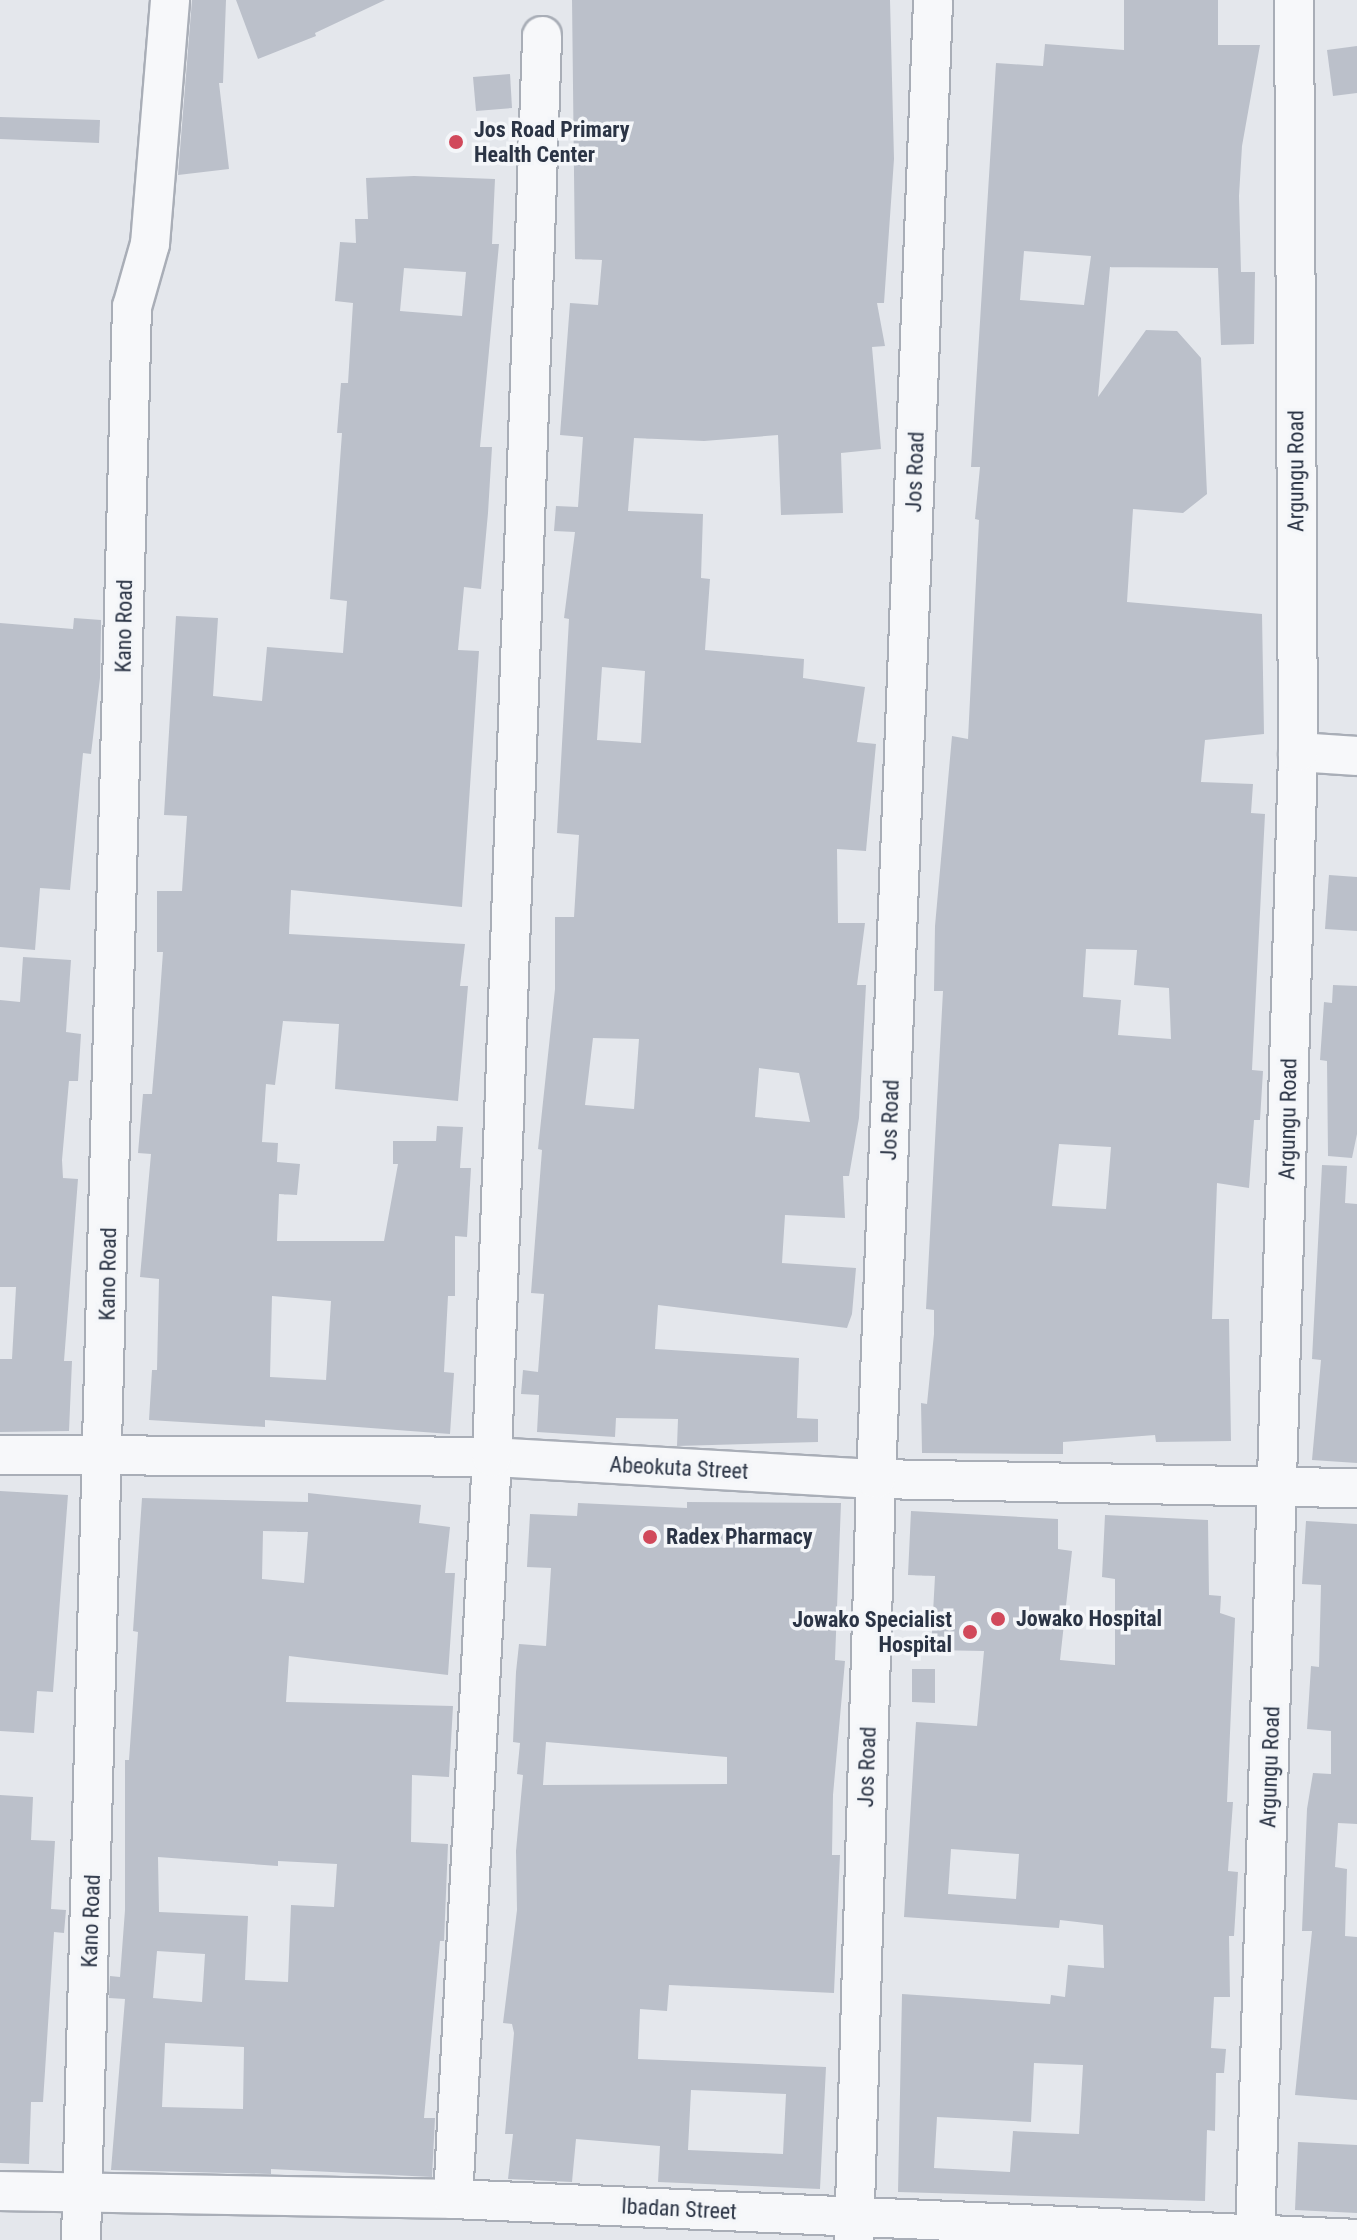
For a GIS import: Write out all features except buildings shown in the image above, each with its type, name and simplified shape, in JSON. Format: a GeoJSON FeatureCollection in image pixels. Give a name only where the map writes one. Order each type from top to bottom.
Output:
{"type":"FeatureCollection","features":[{"type":"Feature","properties":{"kind":"street","name":"Kano Road"},"geometry":{"type":"LineString","coordinates":[[81,2240],[132,307],[150,244],[170,0]]}},
{"type":"Feature","properties":{"kind":"street","name":"Jos Road"},"geometry":{"type":"LineString","coordinates":[[854,2229],[876,1479],[933,0]]}},
{"type":"Feature","properties":{"kind":"street","name":"Argungu Road"},"geometry":{"type":"LineString","coordinates":[[1255,2238],[1298,752],[1294,0]]}},
{"type":"Feature","properties":{"kind":"street"},"geometry":{"type":"LineString","coordinates":[[453,2199],[492,1457],[542,36]]}},
{"type":"Feature","properties":{"kind":"street"},"geometry":{"type":"LineString","coordinates":[[1298,752],[1357,756]]}},
{"type":"Feature","properties":{"kind":"street","name":"Abeokuta Street"},"geometry":{"type":"LineString","coordinates":[[0,1455],[492,1457],[876,1479],[1279,1483],[1357,1488]]}},
{"type":"Feature","properties":{"kind":"street","name":"Ibadan Street"},"geometry":{"type":"LineString","coordinates":[[0,2191],[453,2199],[854,2229],[1357,2239]]}},
{"type":"Feature","properties":{"kind":"place","name":"Jos Road Primary Health Center"},"geometry":{"type":"Point","coordinates":[456,142]}},
{"type":"Feature","properties":{"kind":"place","name":"Radex Pharmacy"},"geometry":{"type":"Point","coordinates":[650,1537]}},
{"type":"Feature","properties":{"kind":"place","name":"Jowako Hospital"},"geometry":{"type":"Point","coordinates":[998,1619]}},
{"type":"Feature","properties":{"kind":"place","name":"Jowako Specialist Hospital"},"geometry":{"type":"Point","coordinates":[970,1632]}}]}
